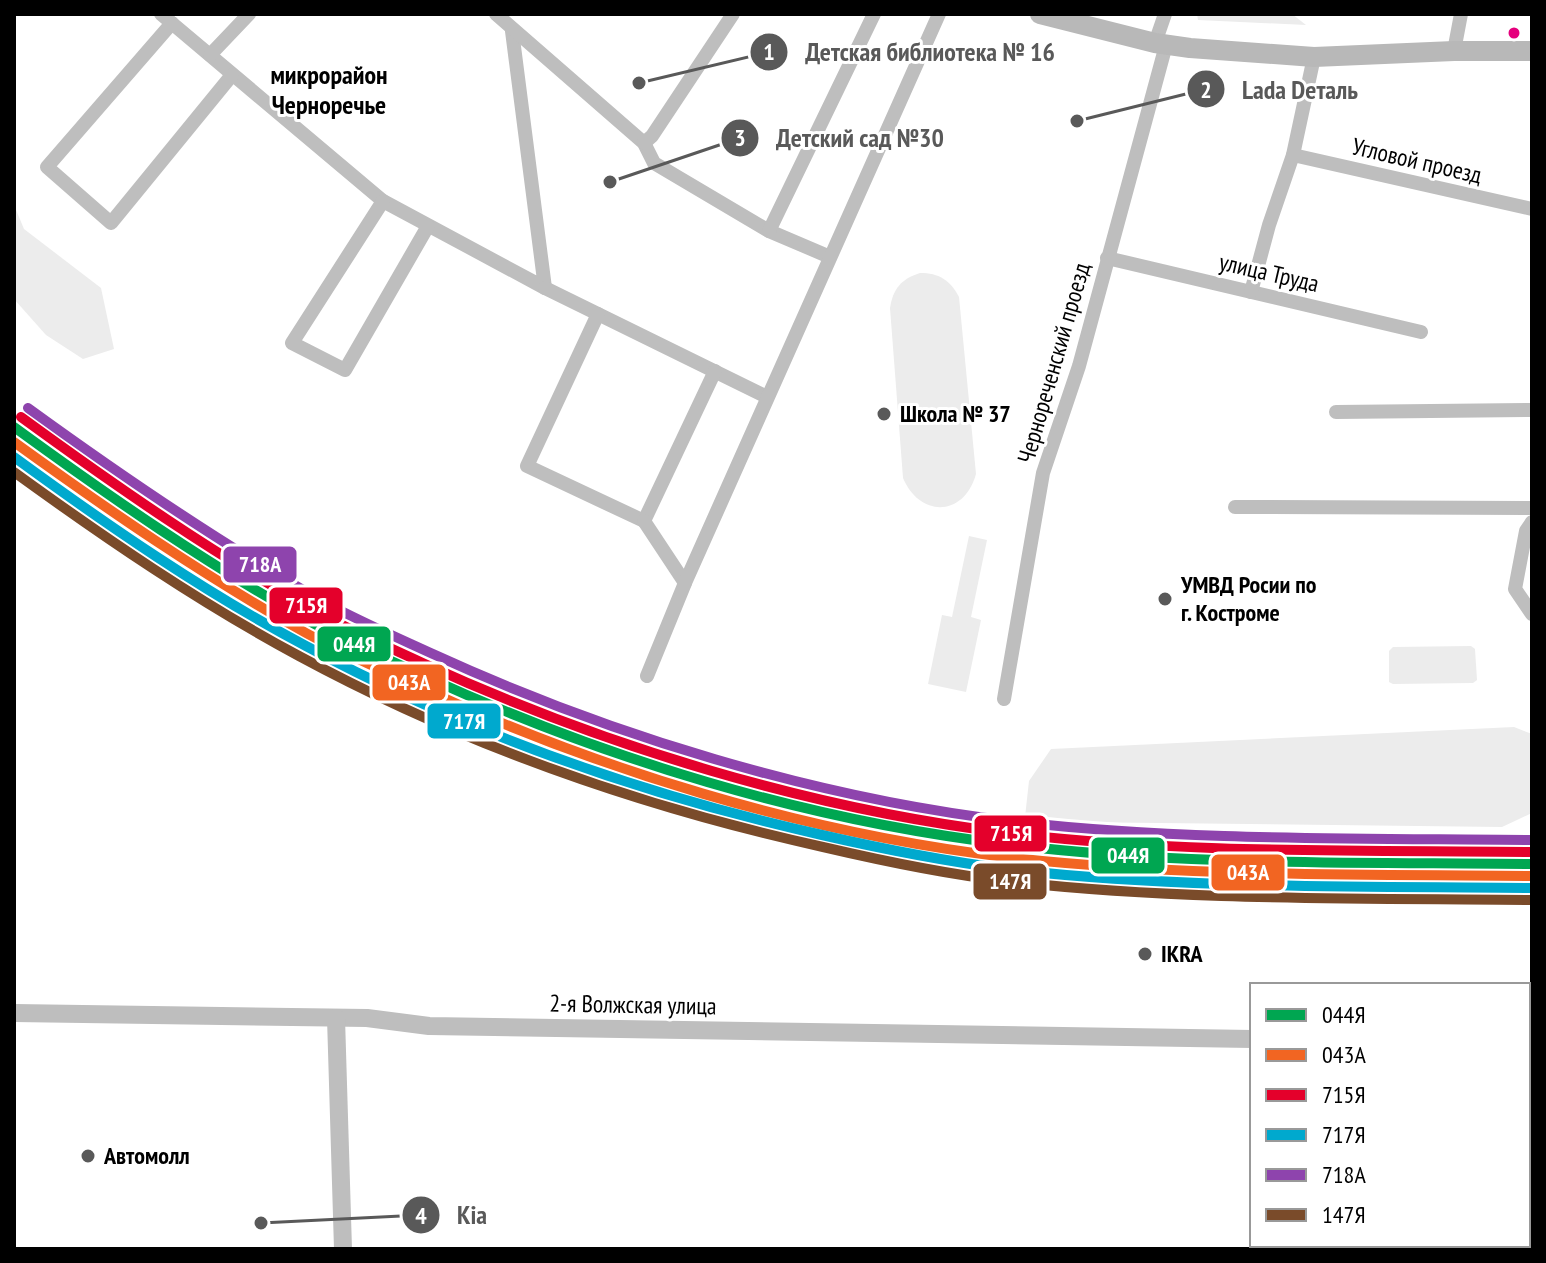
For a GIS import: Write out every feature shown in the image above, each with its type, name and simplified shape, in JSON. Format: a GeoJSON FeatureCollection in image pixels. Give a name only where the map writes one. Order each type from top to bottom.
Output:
{"type":"FeatureCollection","features":[{"type":"Feature","properties":{"kind":"main road"},"geometry":{"type":"LineString","coordinates":[[1040,14],[1160,44],[1314,57],[1532,51]]}},
{"type":"Feature","properties":{"kind":"street"},"geometry":{"type":"LineString","coordinates":[[210,55],[249,14]]}},
{"type":"Feature","properties":{"kind":"street"},"geometry":{"type":"LineString","coordinates":[[644,143],[669,111],[733,14]]}},
{"type":"Feature","properties":{"kind":"street"},"geometry":{"type":"LineString","coordinates":[[769,231],[874,14]]}},
{"type":"Feature","properties":{"kind":"street"},"geometry":{"type":"LineString","coordinates":[[647,676],[767,397],[939,14]]}},
{"type":"Feature","properties":{"kind":"street","name":"Чернореченский проезд"},"geometry":{"type":"LineString","coordinates":[[1004,699],[1043,473],[1079,366],[1165,14]]}},
{"type":"Feature","properties":{"kind":"street"},"geometry":{"type":"LineString","coordinates":[[1454,51],[1461,14]]}},
{"type":"Feature","properties":{"kind":"street"},"geometry":{"type":"LineString","coordinates":[[232,75],[111,223],[47,167],[166,18],[383,201],[545,288],[767,397]]}},
{"type":"Feature","properties":{"kind":"street"},"geometry":{"type":"LineString","coordinates":[[505,20],[644,143],[654,163],[769,231],[830,257]]}},
{"type":"Feature","properties":{"kind":"street"},"geometry":{"type":"LineString","coordinates":[[505,20],[545,288]]}},
{"type":"Feature","properties":{"kind":"street"},"geometry":{"type":"LineString","coordinates":[[1251,292],[1269,225],[1293,155],[1314,57]]}},
{"type":"Feature","properties":{"kind":"street","name":"Угловой проезд"},"geometry":{"type":"LineString","coordinates":[[1293,155],[1532,209]]}},
{"type":"Feature","properties":{"kind":"street"},"geometry":{"type":"LineString","coordinates":[[383,201],[292,343],[345,370],[428,226]]}},
{"type":"Feature","properties":{"kind":"street","name":"улица Труда"},"geometry":{"type":"LineString","coordinates":[[1107,258],[1421,332]]}},
{"type":"Feature","properties":{"kind":"street"},"geometry":{"type":"LineString","coordinates":[[598,314],[527,466],[644,521],[685,583]]}},
{"type":"Feature","properties":{"kind":"street"},"geometry":{"type":"LineString","coordinates":[[644,521],[715,371]]}},
{"type":"Feature","properties":{"kind":"street"},"geometry":{"type":"LineString","coordinates":[[1336,412],[1532,410]]}},
{"type":"Feature","properties":{"kind":"street"},"geometry":{"type":"LineString","coordinates":[[1235,507],[1532,508]]}},
{"type":"Feature","properties":{"kind":"street"},"geometry":{"type":"LineString","coordinates":[[1532,522],[1526,531],[1515,589],[1532,614]]}},
{"type":"Feature","properties":{"kind":"street","name":"2-я Волжская улица"},"geometry":{"type":"LineString","coordinates":[[14,1013],[367,1018],[429,1026],[1250,1039]]}},
{"type":"Feature","properties":{"kind":"street"},"geometry":{"type":"LineString","coordinates":[[336,1018],[343,1249]]}},
{"type":"Feature","properties":{"kind":"shaded area"},"geometry":{"type":"Polygon","coordinates":[[[1197,14],[1292,14],[1306,25],[1198,20],[1197,14]]]}},
{"type":"Feature","properties":{"kind":"shaded area"},"geometry":{"type":"Polygon","coordinates":[[[14,205],[24,229],[101,288],[114,349],[83,359],[46,335],[14,299],[14,205]]]}},
{"type":"Feature","properties":{"kind":"shaded area"},"geometry":{"type":"Polygon","coordinates":[[[920,273],[943,279],[959,297],[976,474],[962,498],[952,505],[941,507],[930,506],[920,500],[903,478],[890,308],[899,286],[920,273]]]}},
{"type":"Feature","properties":{"kind":"shaded area"},"geometry":{"type":"Polygon","coordinates":[[[969,536],[987,540],[971,617],[981,620],[966,692],[928,684],[942,615],[952,617],[969,536]]]}},
{"type":"Feature","properties":{"kind":"shaded area"},"geometry":{"type":"Polygon","coordinates":[[[1471,646],[1475,649],[1477,680],[1473,683],[1389,682],[1389,651],[1393,647],[1471,646]]]}},
{"type":"Feature","properties":{"kind":"shaded area"},"geometry":{"type":"Polygon","coordinates":[[[1514,727],[1532,734],[1532,813],[1502,827],[1068,822],[1025,817],[1029,781],[1051,749],[1514,727]]]}},
{"type":"Feature","properties":{"kind":"transit line","name":"718А"},"geometry":{"type":"LineString","coordinates":[[28,408],[210,533],[337,609],[571,711],[715,759],[863,797],[1010,821],[1140,832],[1271,837],[1532,840]]}},
{"type":"Feature","properties":{"kind":"transit line","name":"715Я"},"geometry":{"type":"LineString","coordinates":[[21,417],[204,544],[345,626],[496,695],[638,748],[711,771],[859,808],[933,822],[1072,840],[1269,850],[1532,852]]}},
{"type":"Feature","properties":{"kind":"transit line","name":"044Я"},"geometry":{"type":"LineString","coordinates":[[14,427],[198,554],[326,630],[491,705],[634,759],[707,782],[855,819],[930,833],[1071,851],[1268,862],[1532,864]]}},
{"type":"Feature","properties":{"kind":"transit line","name":"043А"},"geometry":{"type":"LineString","coordinates":[[14,442],[194,565],[319,640],[485,716],[556,744],[704,794],[854,832],[1005,857],[1202,871],[1532,876]]}},
{"type":"Feature","properties":{"kind":"transit line","name":"717Я"},"geometry":{"type":"LineString","coordinates":[[14,457],[193,580],[306,646],[430,707],[493,733],[623,781],[689,801],[868,845],[1006,869],[1202,883],[1532,888]]}},
{"type":"Feature","properties":{"kind":"transit line","name":"147Я"},"geometry":{"type":"LineString","coordinates":[[14,472],[189,592],[262,636],[361,688],[489,745],[554,770],[688,813],[868,857],[1006,881],[1202,895],[1532,900]]}},
{"type":"Feature","properties":{"kind":"place","name":"Детская библиотека № 16"},"geometry":{"type":"Point","coordinates":[639,83]}},
{"type":"Feature","properties":{"kind":"place","name":"Lada Dеталь"},"geometry":{"type":"Point","coordinates":[1077,121]}},
{"type":"Feature","properties":{"kind":"place","name":"Детский сад №30"},"geometry":{"type":"Point","coordinates":[610,182]}},
{"type":"Feature","properties":{"kind":"place","name":"Школа № 37"},"geometry":{"type":"Point","coordinates":[884,414]}},
{"type":"Feature","properties":{"kind":"place","name":"УМВД Росии по г. Костроме"},"geometry":{"type":"Point","coordinates":[1165,599]}},
{"type":"Feature","properties":{"kind":"place","name":"IKRA"},"geometry":{"type":"Point","coordinates":[1145,954]}},
{"type":"Feature","properties":{"kind":"place","name":"Автомолл"},"geometry":{"type":"Point","coordinates":[88,1156]}},
{"type":"Feature","properties":{"kind":"place","name":"Kia"},"geometry":{"type":"Point","coordinates":[261,1223]}},
{"type":"Feature","properties":{"kind":"district","name":"микрорайон Черноречье"},"geometry":{"type":"Point","coordinates":[329,90]}}]}
